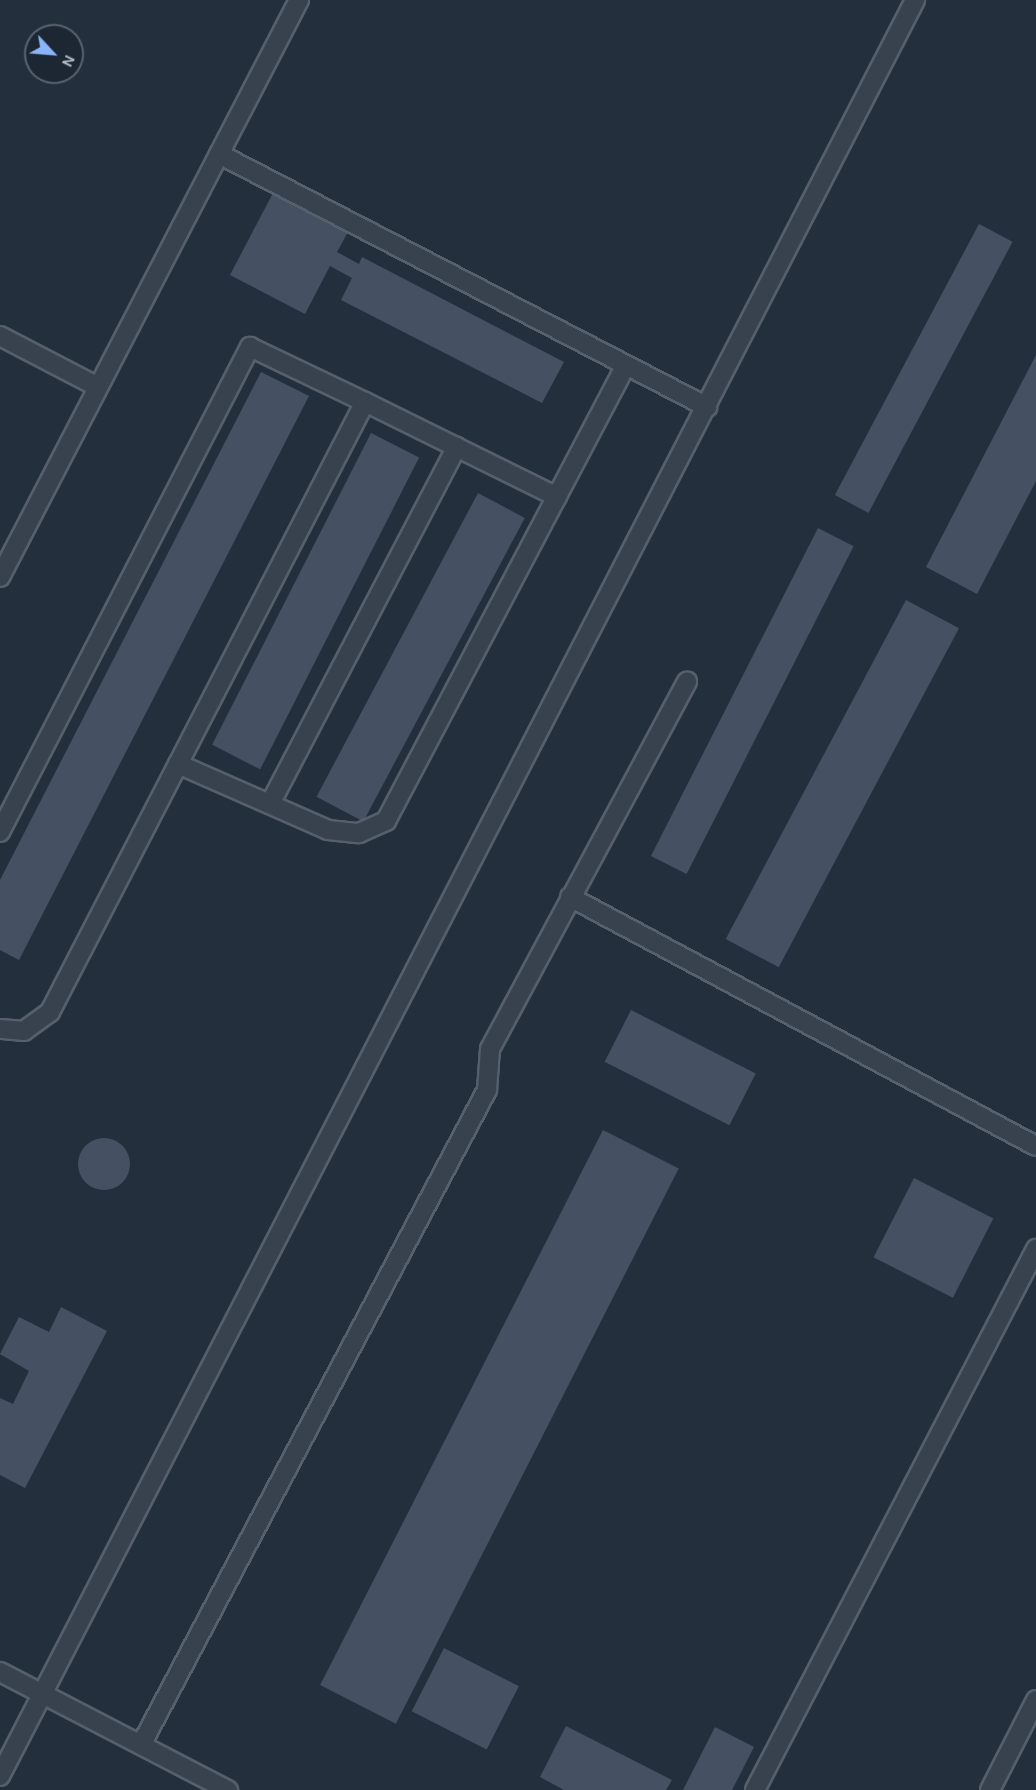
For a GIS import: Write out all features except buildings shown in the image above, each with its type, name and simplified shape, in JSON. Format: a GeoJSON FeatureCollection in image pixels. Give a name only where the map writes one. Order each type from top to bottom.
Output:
{"type":"FeatureCollection","features":[{"type":"Feature","properties":{"kind":"lane"},"geometry":{"type":"LineString","coordinates":[[0,577],[299,0]]}},
{"type":"Feature","properties":{"kind":"lane"},"geometry":{"type":"LineString","coordinates":[[0,1776],[915,0]]}},
{"type":"Feature","properties":{"kind":"lane"},"geometry":{"type":"LineString","coordinates":[[219,154],[707,407]]}},
{"type":"Feature","properties":{"kind":"lane"},"geometry":{"type":"LineString","coordinates":[[0,336],[98,387]]}},
{"type":"Feature","properties":{"kind":"lane"},"geometry":{"type":"LineString","coordinates":[[0,832],[250,347],[557,497]]}},
{"type":"Feature","properties":{"kind":"lane"},"geometry":{"type":"LineString","coordinates":[[178,764],[343,834],[374,829],[386,820],[626,365]]}},
{"type":"Feature","properties":{"kind":"lane"},"geometry":{"type":"LineString","coordinates":[[0,1029],[24,1030],[50,1012],[364,402]]}},
{"type":"Feature","properties":{"kind":"lane"},"geometry":{"type":"LineString","coordinates":[[270,804],[457,447]]}},
{"type":"Feature","properties":{"kind":"lane"},"geometry":{"type":"LineString","coordinates":[[141,1745],[487,1090],[490,1049],[687,682]]}},
{"type":"Feature","properties":{"kind":"lane"},"geometry":{"type":"LineString","coordinates":[[570,897],[1036,1146]]}},
{"type":"Feature","properties":{"kind":"lane"},"geometry":{"type":"LineString","coordinates":[[754,1790],[1036,1249]]}},
{"type":"Feature","properties":{"kind":"lane"},"geometry":{"type":"LineString","coordinates":[[0,1672],[228,1790]]}},
{"type":"Feature","properties":{"kind":"lane"},"geometry":{"type":"LineString","coordinates":[[990,1790],[1036,1700]]}}]}
